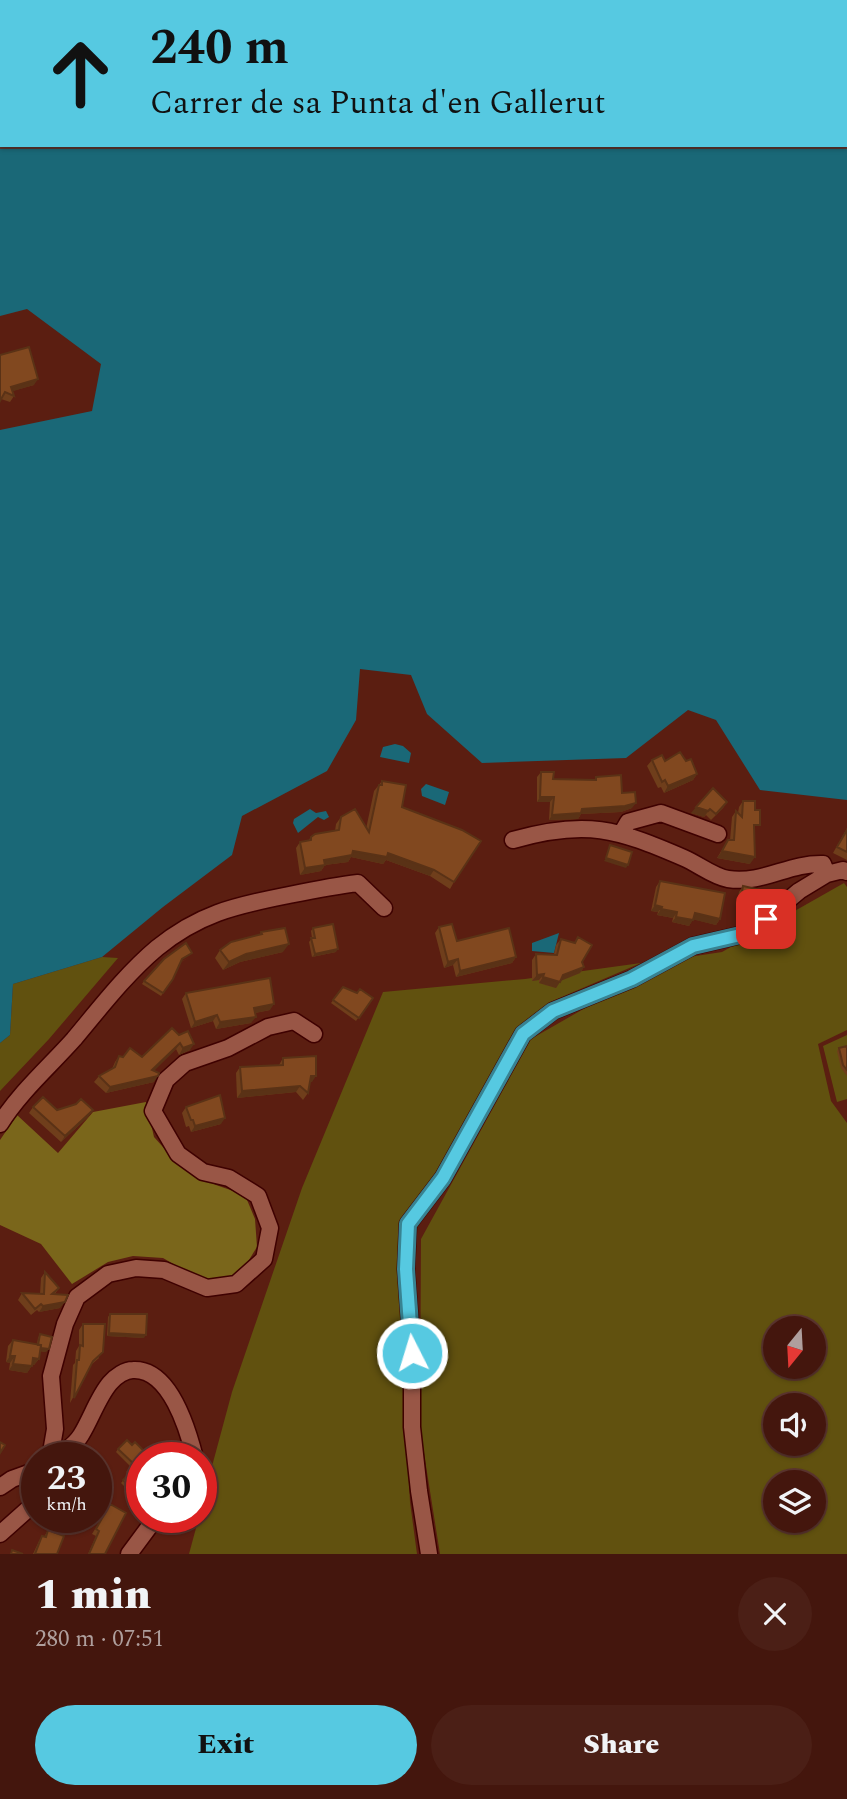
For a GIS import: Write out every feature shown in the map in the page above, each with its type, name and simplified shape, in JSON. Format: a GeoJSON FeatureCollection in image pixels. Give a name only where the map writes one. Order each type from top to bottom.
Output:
{"type":"FeatureCollection","features":[{"type":"Feature","properties":{"kind":"street"},"geometry":{"type":"LineString","coordinates":[[621,834],[628,822],[661,813],[718,834]]}},
{"type":"Feature","properties":{"kind":"street"},"geometry":{"type":"LineString","coordinates":[[513,840],[541,832],[576,828],[609,831],[692,861],[725,879],[755,880],[803,864],[823,864],[827,874]]}},
{"type":"Feature","properties":{"kind":"street"},"geometry":{"type":"LineString","coordinates":[[429,1554],[412,1427],[412,1353],[406,1269],[408,1224],[443,1178],[523,1034],[553,1011],[632,979],[693,946],[749,933],[799,891],[827,874],[843,870],[847,872]]}},
{"type":"Feature","properties":{"kind":"street"},"geometry":{"type":"LineString","coordinates":[[0,1124],[17,1099],[118,988],[158,948],[198,921],[244,903],[332,886],[358,884],[384,908]]}},
{"type":"Feature","properties":{"kind":"street"},"geometry":{"type":"LineString","coordinates":[[53,1442],[55,1429],[51,1376],[65,1324],[77,1297],[108,1274],[136,1268],[164,1270],[207,1288],[236,1284],[264,1259],[270,1228],[258,1196],[229,1178],[203,1172],[178,1154],[153,1111],[166,1080],[185,1063],[228,1048],[268,1027],[294,1021],[314,1034]]}},
{"type":"Feature","properties":{"kind":"street"},"geometry":{"type":"LineString","coordinates":[[76,1442],[110,1383],[125,1371],[138,1370],[153,1374],[170,1392],[190,1442]]}},
{"type":"Feature","properties":{"kind":"street"},"geometry":{"type":"LineString","coordinates":[[0,1488],[21,1476]]}},
{"type":"Feature","properties":{"kind":"street"},"geometry":{"type":"LineString","coordinates":[[0,1534],[21,1515]]}},
{"type":"Feature","properties":{"kind":"street"},"geometry":{"type":"LineString","coordinates":[[129,1554],[145,1533]]}},
{"type":"Feature","properties":{"kind":"shaded area"},"geometry":{"type":"Polygon","coordinates":[[[844,883],[847,887],[847,1030],[818,1044],[831,1101],[847,1123],[847,1554],[440,1554],[420,1428],[421,1239],[531,1039],[669,960],[722,952],[844,883]]]}},
{"type":"Feature","properties":{"kind":"shaded area"},"geometry":{"type":"Polygon","coordinates":[[[102,957],[118,958],[49,1039],[0,1091],[0,1043],[10,1035],[13,984],[102,957]]]}},
{"type":"Feature","properties":{"kind":"shaded area"},"geometry":{"type":"Polygon","coordinates":[[[641,963],[550,1002],[519,1031],[432,1179],[400,1224],[406,1426],[410,1502],[417,1554],[189,1554],[195,1533],[217,1533],[217,1448],[232,1392],[302,1188],[383,992],[525,979],[641,963]]]}},
{"type":"Feature","properties":{"kind":"shaded area"},"geometry":{"type":"Polygon","coordinates":[[[847,1035],[847,1099],[837,1102],[823,1046],[847,1035]]]}},
{"type":"Feature","properties":{"kind":"shaded area"},"geometry":{"type":"Polygon","coordinates":[[[146,1102],[154,1137],[179,1165],[216,1185],[245,1195],[255,1219],[257,1247],[244,1268],[226,1279],[203,1281],[163,1258],[133,1256],[108,1262],[72,1284],[41,1244],[0,1225],[0,1140],[17,1115],[58,1153],[93,1112],[146,1102]]]}},
{"type":"Feature","properties":{"kind":"water"},"geometry":{"type":"Polygon","coordinates":[[[0,147],[847,147],[847,800],[760,790],[716,720],[688,710],[626,758],[482,763],[427,714],[411,675],[360,669],[356,720],[327,771],[242,816],[232,855],[102,957],[13,984],[10,1035],[0,1043],[0,430],[92,411],[101,364],[27,309],[0,316],[0,147]]]}},
{"type":"Feature","properties":{"kind":"water"},"geometry":{"type":"Polygon","coordinates":[[[395,744],[403,746],[411,753],[409,763],[380,757],[383,747],[395,744]]]}},
{"type":"Feature","properties":{"kind":"water"},"geometry":{"type":"Polygon","coordinates":[[[426,784],[449,792],[445,805],[422,796],[421,789],[426,784]]]}},
{"type":"Feature","properties":{"kind":"water"},"geometry":{"type":"Polygon","coordinates":[[[310,809],[316,813],[326,811],[329,817],[324,820],[318,817],[298,833],[294,819],[310,809]]]}},
{"type":"Feature","properties":{"kind":"water"},"geometry":{"type":"Polygon","coordinates":[[[559,933],[554,953],[532,951],[532,943],[559,933]]]}},
{"type":"Feature","properties":{"kind":"building"},"geometry":{"type":"Polygon","coordinates":[[[29,347],[38,379],[11,387],[14,396],[5,392],[0,401],[0,355],[29,347]]]}},
{"type":"Feature","properties":{"kind":"building"},"geometry":{"type":"Polygon","coordinates":[[[680,752],[686,761],[691,759],[697,774],[668,786],[665,780],[662,782],[652,760],[662,755],[665,761],[680,752]]]}},
{"type":"Feature","properties":{"kind":"building"},"geometry":{"type":"Polygon","coordinates":[[[541,772],[554,772],[553,779],[596,780],[596,777],[621,775],[622,793],[635,792],[636,803],[582,809],[581,813],[552,815],[554,797],[540,797],[541,772]]]}},
{"type":"Feature","properties":{"kind":"building"},"geometry":{"type":"Polygon","coordinates":[[[382,781],[406,785],[402,807],[462,830],[481,841],[454,882],[434,870],[388,853],[387,857],[353,851],[352,855],[324,860],[325,865],[305,868],[300,842],[311,840],[315,834],[339,830],[341,817],[355,809],[369,832],[382,781]]]}},
{"type":"Feature","properties":{"kind":"building"},"geometry":{"type":"Polygon","coordinates":[[[713,788],[727,802],[716,814],[710,809],[708,811],[696,807],[713,788]]]}},
{"type":"Feature","properties":{"kind":"building"},"geometry":{"type":"Polygon","coordinates":[[[743,801],[755,801],[755,810],[760,810],[760,825],[754,825],[755,857],[722,851],[728,840],[734,840],[736,811],[742,817],[743,801]]]}},
{"type":"Feature","properties":{"kind":"building"},"geometry":{"type":"Polygon","coordinates":[[[847,830],[847,852],[837,847],[847,830]]]}},
{"type":"Feature","properties":{"kind":"building"},"geometry":{"type":"Polygon","coordinates":[[[610,845],[632,852],[628,865],[606,858],[610,845]]]}},
{"type":"Feature","properties":{"kind":"building"},"geometry":{"type":"Polygon","coordinates":[[[660,881],[725,893],[720,919],[695,913],[693,920],[676,917],[677,912],[661,909],[662,907],[655,905],[660,881]]]}},
{"type":"Feature","properties":{"kind":"building"},"geometry":{"type":"Polygon","coordinates":[[[743,886],[761,890],[758,901],[752,905],[740,902],[743,886]]]}},
{"type":"Feature","properties":{"kind":"building"},"geometry":{"type":"Polygon","coordinates":[[[333,924],[338,949],[315,954],[311,938],[315,938],[313,928],[333,924]]]}},
{"type":"Feature","properties":{"kind":"building"},"geometry":{"type":"Polygon","coordinates":[[[452,924],[457,941],[509,928],[516,957],[460,971],[458,959],[448,962],[439,927],[452,924]]]}},
{"type":"Feature","properties":{"kind":"building"},"geometry":{"type":"Polygon","coordinates":[[[285,928],[289,944],[246,954],[229,962],[220,950],[231,942],[262,934],[261,932],[285,928]]]}},
{"type":"Feature","properties":{"kind":"building"},"geometry":{"type":"Polygon","coordinates":[[[578,937],[592,945],[582,962],[584,967],[563,975],[560,982],[543,977],[544,974],[537,975],[536,954],[557,955],[561,939],[575,943],[578,937]]]}},
{"type":"Feature","properties":{"kind":"building"},"geometry":{"type":"Polygon","coordinates":[[[186,943],[192,953],[182,959],[163,993],[144,981],[164,959],[186,943]]]}},
{"type":"Feature","properties":{"kind":"building"},"geometry":{"type":"Polygon","coordinates":[[[270,978],[274,1004],[254,1008],[256,1017],[220,1022],[217,1015],[195,1022],[186,993],[270,978]]]}},
{"type":"Feature","properties":{"kind":"building"},"geometry":{"type":"Polygon","coordinates":[[[343,987],[357,993],[360,989],[373,998],[359,1018],[333,1000],[343,987]]]}},
{"type":"Feature","properties":{"kind":"building"},"geometry":{"type":"Polygon","coordinates":[[[172,1028],[179,1035],[188,1031],[194,1044],[183,1048],[180,1043],[152,1070],[159,1073],[158,1076],[110,1087],[99,1076],[115,1067],[119,1056],[123,1057],[130,1048],[142,1057],[172,1028]]]}},
{"type":"Feature","properties":{"kind":"building"},"geometry":{"type":"Polygon","coordinates":[[[847,1046],[847,1070],[839,1048],[847,1046]]]}},
{"type":"Feature","properties":{"kind":"building"},"geometry":{"type":"Polygon","coordinates":[[[316,1056],[316,1076],[311,1076],[308,1093],[300,1086],[242,1091],[240,1067],[283,1065],[283,1058],[316,1056]]]}},
{"type":"Feature","properties":{"kind":"building"},"geometry":{"type":"Polygon","coordinates":[[[220,1095],[225,1118],[195,1126],[186,1107],[220,1095]]]}},
{"type":"Feature","properties":{"kind":"building"},"geometry":{"type":"Polygon","coordinates":[[[43,1097],[57,1110],[76,1104],[81,1099],[93,1110],[65,1136],[33,1107],[43,1097]]]}},
{"type":"Feature","properties":{"kind":"building"},"geometry":{"type":"Polygon","coordinates":[[[45,1272],[59,1288],[52,1294],[68,1295],[65,1302],[43,1306],[41,1304],[35,1309],[22,1293],[44,1294],[45,1272]]]}},
{"type":"Feature","properties":{"kind":"building"},"geometry":{"type":"Polygon","coordinates":[[[110,1314],[147,1314],[146,1335],[109,1333],[110,1314]]]}},
{"type":"Feature","properties":{"kind":"building"},"geometry":{"type":"Polygon","coordinates":[[[83,1324],[105,1324],[103,1352],[93,1361],[74,1398],[77,1360],[80,1345],[83,1346],[83,1324]]]}},
{"type":"Feature","properties":{"kind":"building"},"geometry":{"type":"Polygon","coordinates":[[[40,1334],[52,1337],[49,1349],[38,1345],[40,1334]]]}},
{"type":"Feature","properties":{"kind":"building"},"geometry":{"type":"Polygon","coordinates":[[[13,1340],[41,1345],[39,1359],[33,1358],[32,1366],[13,1364],[15,1356],[10,1356],[13,1340]]]}},
{"type":"Feature","properties":{"kind":"building"},"geometry":{"type":"Polygon","coordinates":[[[127,1440],[129,1442],[126,1442],[126,1456],[118,1449],[127,1440]]]}},
{"type":"Feature","properties":{"kind":"building"},"geometry":{"type":"Polygon","coordinates":[[[112,1505],[126,1513],[105,1554],[89,1554],[98,1533],[112,1533],[112,1505]]]}},
{"type":"Feature","properties":{"kind":"building"},"geometry":{"type":"Polygon","coordinates":[[[47,1533],[64,1536],[57,1554],[35,1554],[42,1536],[46,1537],[47,1533]]]}},
{"type":"Feature","properties":{"kind":"route"},"geometry":{"type":"LineString","coordinates":[[412,1353],[406,1269],[408,1224],[443,1178],[523,1034],[553,1011],[632,979],[693,946],[749,933],[766,919]]}}]}
